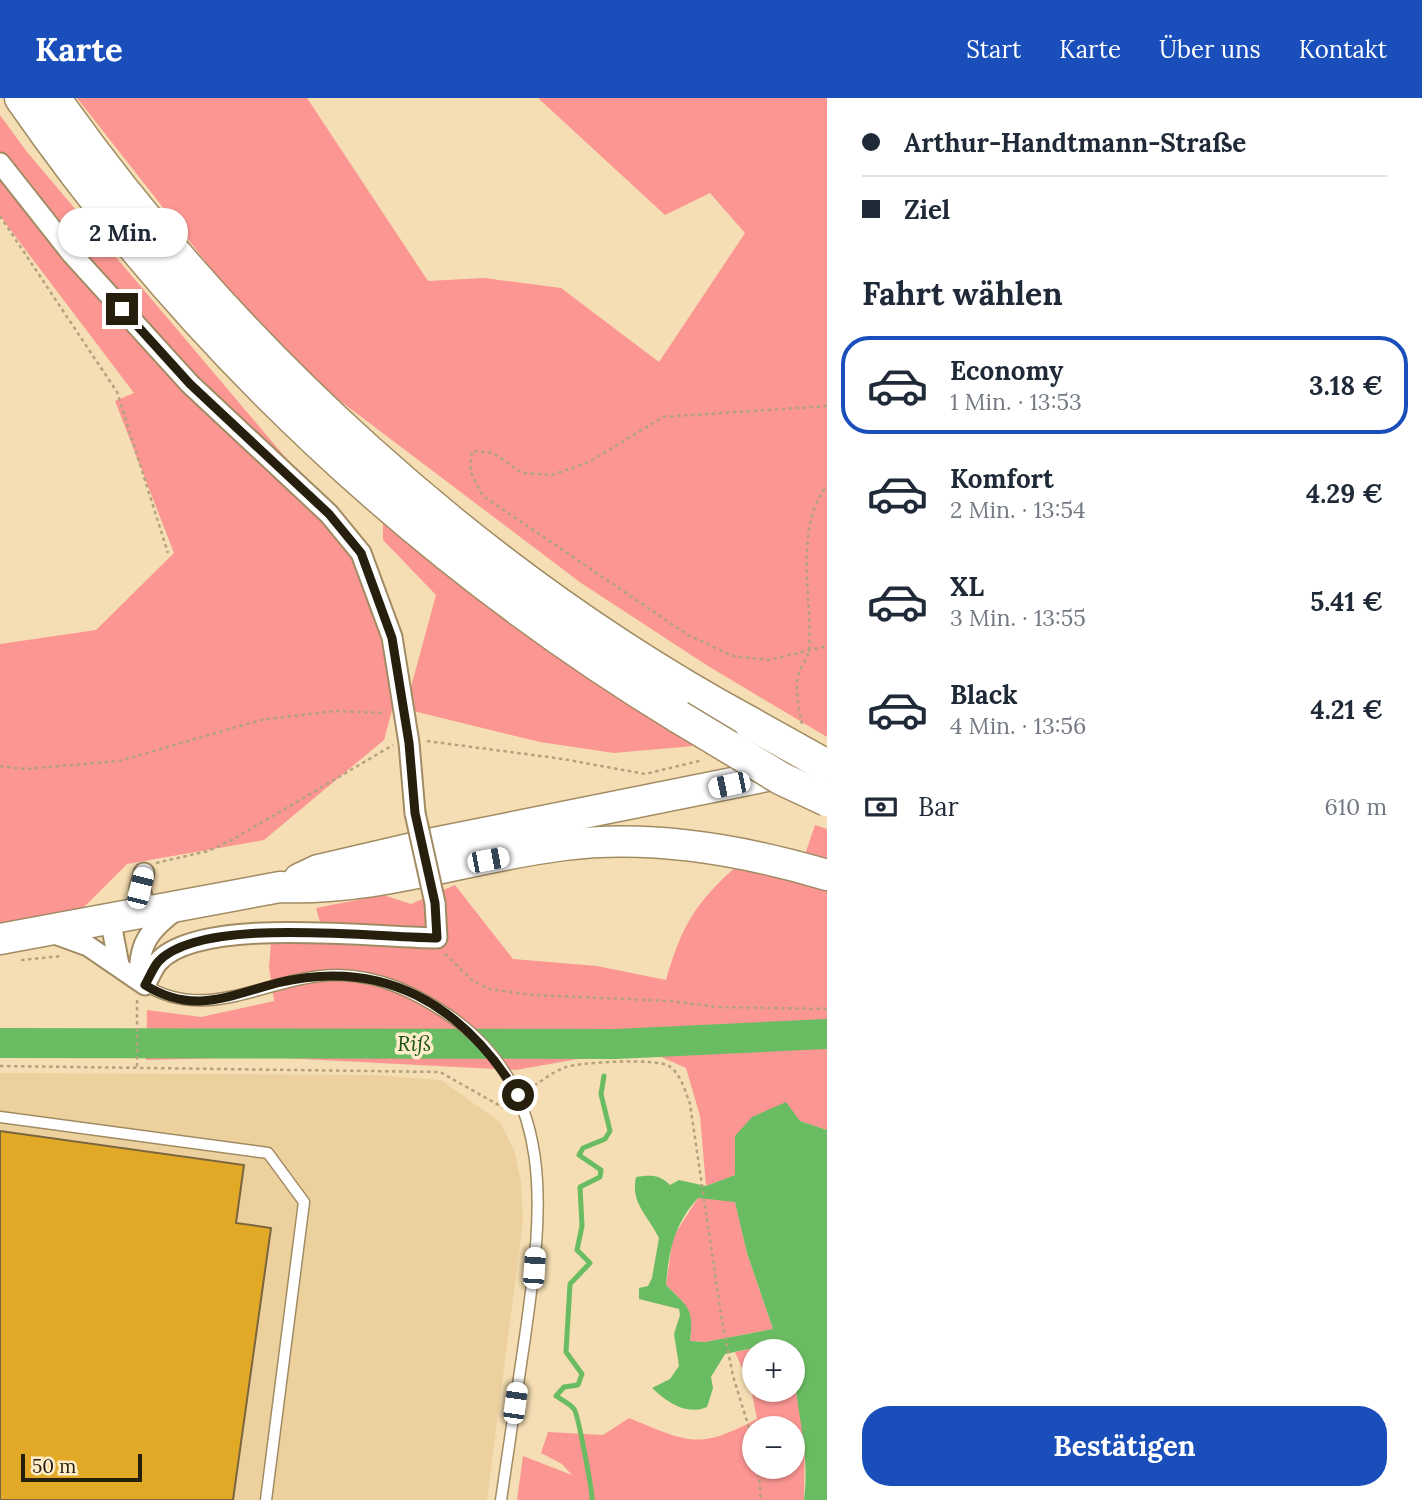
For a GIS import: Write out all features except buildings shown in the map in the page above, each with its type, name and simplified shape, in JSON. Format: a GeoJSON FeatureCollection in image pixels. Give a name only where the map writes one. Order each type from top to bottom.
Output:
{"type":"FeatureCollection","features":[{"type":"Feature","properties":{"kind":"highway"},"geometry":{"type":"LineString","coordinates":[[21,98],[78,176],[211,335],[330,454],[433,544],[486,586],[595,664],[782,779],[827,800]]}},
{"type":"Feature","properties":{"kind":"highway"},"geometry":{"type":"LineString","coordinates":[[54,98],[131,200],[197,279],[313,397],[381,460],[457,524],[551,597],[664,673],[827,768]]}},
{"type":"Feature","properties":{"kind":"main road"},"geometry":{"type":"LineString","coordinates":[[279,887],[318,870],[434,843],[782,773],[827,768]]}},
{"type":"Feature","properties":{"kind":"main road"},"geometry":{"type":"LineString","coordinates":[[6,950],[47,932],[185,903],[279,887],[360,885],[565,845],[713,848],[777,860],[827,875]]}},
{"type":"Feature","properties":{"kind":"street"},"geometry":{"type":"LineString","coordinates":[[0,163],[71,253],[190,384],[329,514],[361,553],[392,638],[402,713],[409,743],[415,813],[435,903],[437,938],[298,932],[238,935],[186,945],[171,953],[158,962],[137,990]]}},
{"type":"Feature","properties":{"kind":"street"},"geometry":{"type":"LineString","coordinates":[[144,873],[140,888],[145,911]]}},
{"type":"Feature","properties":{"kind":"street"},"geometry":{"type":"LineString","coordinates":[[137,990],[140,950],[146,936],[185,903]]}},
{"type":"Feature","properties":{"kind":"street"},"geometry":{"type":"LineString","coordinates":[[110,918],[119,965]]}},
{"type":"Feature","properties":{"kind":"street"},"geometry":{"type":"LineString","coordinates":[[47,932],[88,946],[119,965],[137,990]]}},
{"type":"Feature","properties":{"kind":"lane"},"geometry":{"type":"LineString","coordinates":[[137,990],[190,1002],[235,998],[278,983],[340,975],[397,985],[425,999],[473,1034],[505,1074],[518,1095],[532,1136],[540,1188],[534,1268],[501,1500]]}},
{"type":"Feature","properties":{"kind":"lane"},"geometry":{"type":"LineString","coordinates":[[0,1117],[268,1153],[304,1202],[266,1500]]}},
{"type":"Feature","properties":{"kind":"path"},"geometry":{"type":"LineString","coordinates":[[0,216],[117,392],[168,553]]}},
{"type":"Feature","properties":{"kind":"path"},"geometry":{"type":"LineString","coordinates":[[827,406],[663,417],[589,462],[552,475],[522,473],[493,453],[472,451],[470,471],[483,496],[688,635],[733,656],[769,660],[809,653],[827,646]]}},
{"type":"Feature","properties":{"kind":"path"},"geometry":{"type":"LineString","coordinates":[[808,731],[802,724],[798,693],[798,674],[809,653],[806,564],[813,519],[821,494],[827,486]]}},
{"type":"Feature","properties":{"kind":"path"},"geometry":{"type":"LineString","coordinates":[[0,766],[25,769],[119,761],[261,720],[335,711],[402,713]]}},
{"type":"Feature","properties":{"kind":"path"},"geometry":{"type":"LineString","coordinates":[[144,873],[152,863],[208,851],[232,840],[389,746],[429,741],[563,759],[645,774],[715,757]]}},
{"type":"Feature","properties":{"kind":"path"},"geometry":{"type":"LineString","coordinates":[[437,938],[451,962],[473,981],[489,989],[533,995],[671,1001],[718,1007],[827,1009]]}},
{"type":"Feature","properties":{"kind":"path"},"geometry":{"type":"LineString","coordinates":[[6,950],[74,958]]}},
{"type":"Feature","properties":{"kind":"path"},"geometry":{"type":"LineString","coordinates":[[137,990],[137,1068]]}},
{"type":"Feature","properties":{"kind":"path"},"geometry":{"type":"LineString","coordinates":[[518,1095],[568,1066],[652,1061],[671,1067],[679,1076],[690,1104],[726,1336],[746,1416]]}},
{"type":"Feature","properties":{"kind":"path"},"geometry":{"type":"LineString","coordinates":[[0,1066],[440,1072],[502,1107],[522,1108]]}},
{"type":"Feature","properties":{"kind":"path"},"geometry":{"type":"LineString","coordinates":[[759,1479],[761,1500]]}},
{"type":"Feature","properties":{"kind":"shaded area"},"geometry":{"type":"Polygon","coordinates":[[[77,98],[307,98],[428,281],[484,278],[561,288],[659,362],[745,233],[710,193],[665,215],[538,98],[827,98],[827,737],[708,666],[581,583],[331,394],[231,294],[77,98]]]}},
{"type":"Feature","properties":{"kind":"shaded area"},"geometry":{"type":"Polygon","coordinates":[[[0,115],[27,152],[307,483],[365,574],[395,699],[384,740],[264,840],[127,864],[77,914],[0,926],[0,644],[96,630],[174,553],[115,401],[134,393],[0,216],[0,115]]]}},
{"type":"Feature","properties":{"kind":"shaded area"},"geometry":{"type":"Polygon","coordinates":[[[383,520],[693,746],[614,753],[540,742],[405,709],[436,595],[383,540],[383,520]]]}},
{"type":"Feature","properties":{"kind":"shaded area"},"geometry":{"type":"Polygon","coordinates":[[[815,825],[827,829],[827,1130],[800,1121],[735,1136],[736,1175],[706,1186],[700,1116],[686,1068],[659,1056],[578,1059],[516,1070],[263,1057],[146,1060],[147,1010],[201,1017],[274,1001],[269,967],[271,943],[326,943],[316,908],[383,895],[411,904],[455,885],[513,959],[597,966],[666,980],[684,929],[711,891],[738,865],[796,881],[815,825]]]}},
{"type":"Feature","properties":{"kind":"shaded area"},"geometry":{"type":"Polygon","coordinates":[[[0,1073],[375,1075],[441,1080],[500,1122],[514,1150],[521,1181],[523,1221],[487,1500],[0,1500],[0,1073]]]}},
{"type":"Feature","properties":{"kind":"shaded area"},"geometry":{"type":"Polygon","coordinates":[[[786,1102],[800,1121],[827,1130],[827,1500],[804,1500],[805,1416],[800,1416],[798,1402],[805,1402],[805,1339],[742,1339],[742,1350],[725,1354],[711,1377],[713,1388],[707,1407],[684,1409],[652,1388],[670,1379],[679,1366],[674,1334],[680,1315],[679,1309],[639,1299],[639,1288],[648,1286],[652,1278],[659,1238],[638,1202],[636,1177],[654,1176],[670,1185],[679,1180],[706,1186],[735,1175],[735,1136],[752,1117],[786,1102]],[[698,1198],[683,1218],[674,1238],[666,1285],[688,1309],[691,1322],[690,1341],[705,1342],[773,1329],[747,1253],[735,1202],[698,1198]]]}},
{"type":"Feature","properties":{"kind":"shaded area"},"geometry":{"type":"Polygon","coordinates":[[[698,1198],[735,1201],[747,1253],[773,1329],[705,1342],[690,1341],[691,1321],[688,1309],[666,1285],[673,1237],[698,1198]]]}},
{"type":"Feature","properties":{"kind":"shaded area"},"geometry":{"type":"Polygon","coordinates":[[[742,1351],[742,1368],[735,1352],[742,1351]]]}},
{"type":"Feature","properties":{"kind":"shaded area"},"geometry":{"type":"Polygon","coordinates":[[[754,1402],[798,1402],[801,1416],[756,1416],[754,1402]]]}},
{"type":"Feature","properties":{"kind":"shaded area"},"geometry":{"type":"Polygon","coordinates":[[[629,1418],[666,1433],[694,1440],[707,1439],[742,1426],[742,1479],[804,1479],[804,1500],[517,1500],[523,1456],[572,1475],[562,1464],[541,1453],[548,1432],[603,1435],[629,1418]]]}},
{"type":"Feature","properties":{"kind":"waterway","name":"Riß"},"geometry":{"type":"LineString","coordinates":[[0,1043],[615,1044],[827,1034]]}},
{"type":"Feature","properties":{"kind":"waterway"},"geometry":{"type":"LineString","coordinates":[[592,1500],[576,1414],[572,1407],[556,1396],[564,1387],[578,1385],[582,1374],[566,1352],[570,1284],[590,1263],[577,1250],[582,1226],[580,1187],[600,1177],[601,1170],[579,1155],[583,1148],[605,1139],[610,1131],[601,1094],[604,1076]]}},
{"type":"Feature","properties":{"kind":"route"},"geometry":{"type":"LineString","coordinates":[[122,309],[190,384],[329,514],[361,553],[392,638],[402,713],[409,743],[415,813],[435,903],[437,938],[298,932],[238,935],[186,945],[171,953],[158,962],[145,985],[165,998],[190,1002],[235,998],[278,983],[340,975],[397,985],[425,999],[473,1034],[491,1054],[518,1095]]}}]}
